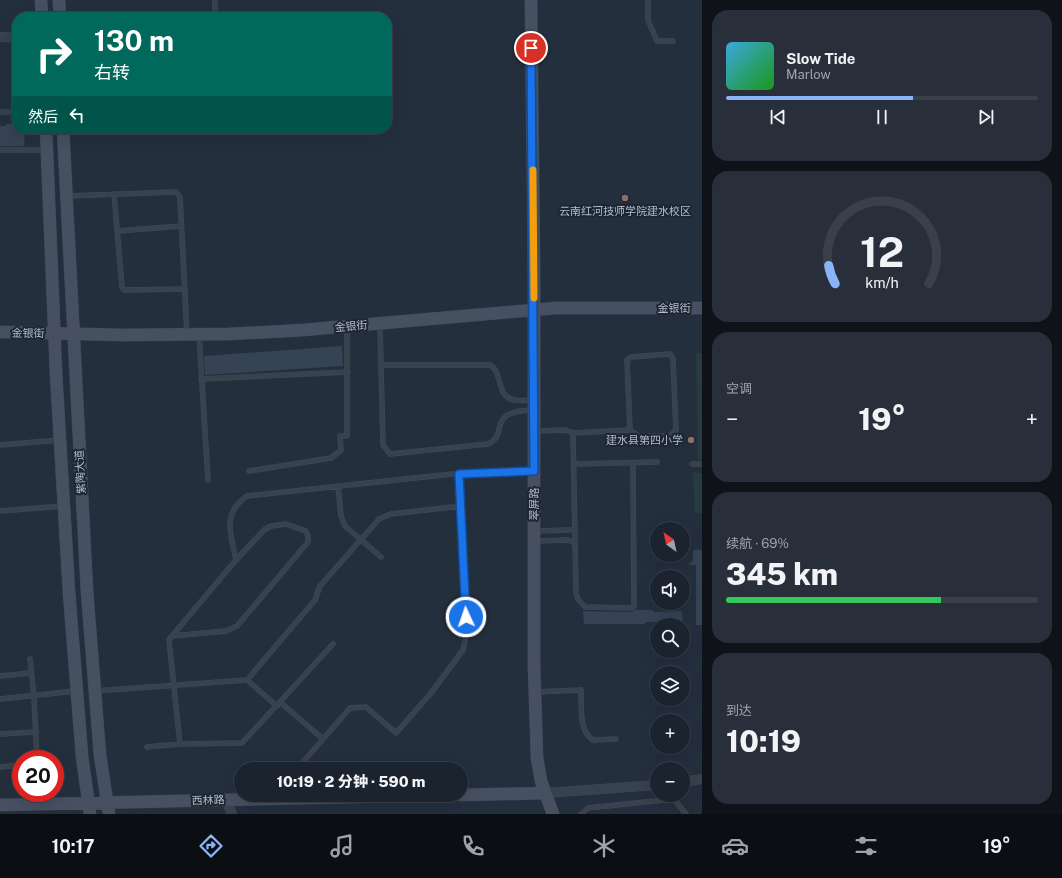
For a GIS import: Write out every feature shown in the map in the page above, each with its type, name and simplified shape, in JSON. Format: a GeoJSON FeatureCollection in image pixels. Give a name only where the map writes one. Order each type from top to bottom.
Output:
{"type":"FeatureCollection","features":[{"type":"Feature","properties":{"kind":"street"},"geometry":{"type":"LineString","coordinates":[[41,0],[42,12]]}},
{"type":"Feature","properties":{"kind":"street"},"geometry":{"type":"LineString","coordinates":[[59,0],[60,12]]}},
{"type":"Feature","properties":{"kind":"street","name":"翠屏路"},"geometry":{"type":"LineString","coordinates":[[531,0],[534,310],[535,692],[537,758],[545,793],[553,814]]}},
{"type":"Feature","properties":{"kind":"street"},"geometry":{"type":"LineString","coordinates":[[0,37],[12,38]]}},
{"type":"Feature","properties":{"kind":"street","name":"紫陶大道"},"geometry":{"type":"LineString","coordinates":[[46,134],[63,506],[77,691],[89,808]]}},
{"type":"Feature","properties":{"kind":"street","name":"紫陶大道"},"geometry":{"type":"LineString","coordinates":[[63,134],[87,583],[95,691],[108,808]]}},
{"type":"Feature","properties":{"kind":"street","name":"金银街"},"geometry":{"type":"LineString","coordinates":[[0,332],[73,334],[193,334],[284,331],[534,310],[583,308],[702,308]]}},
{"type":"Feature","properties":{"kind":"street"},"geometry":{"type":"LineString","coordinates":[[690,781],[702,779]]}},
{"type":"Feature","properties":{"kind":"street"},"geometry":{"type":"LineString","coordinates":[[468,795],[545,793],[650,786]]}},
{"type":"Feature","properties":{"kind":"street"},"geometry":{"type":"LineString","coordinates":[[226,799],[232,814]]}},
{"type":"Feature","properties":{"kind":"street","name":"西林路"},"geometry":{"type":"LineString","coordinates":[[0,805],[108,808],[234,799]]}},
{"type":"Feature","properties":{"kind":"lane"},"geometry":{"type":"LineString","coordinates":[[215,0],[215,12]]}},
{"type":"Feature","properties":{"kind":"lane"},"geometry":{"type":"LineString","coordinates":[[648,0],[648,20],[657,41],[673,41]]}},
{"type":"Feature","properties":{"kind":"lane"},"geometry":{"type":"LineString","coordinates":[[0,112],[12,112]]}},
{"type":"Feature","properties":{"kind":"lane"},"geometry":{"type":"LineString","coordinates":[[0,150],[47,150]]}},
{"type":"Feature","properties":{"kind":"lane"},"geometry":{"type":"LineString","coordinates":[[66,196],[176,192],[180,197],[185,290],[201,379],[208,480]]}},
{"type":"Feature","properties":{"kind":"lane"},"geometry":{"type":"LineString","coordinates":[[114,194],[122,288],[124,290],[185,290]]}},
{"type":"Feature","properties":{"kind":"lane"},"geometry":{"type":"LineString","coordinates":[[117,231],[181,226]]}},
{"type":"Feature","properties":{"kind":"lane"},"geometry":{"type":"LineString","coordinates":[[380,323],[383,445],[390,454],[488,444],[495,439],[500,421],[508,414],[534,405]]}},
{"type":"Feature","properties":{"kind":"lane"},"geometry":{"type":"LineString","coordinates":[[249,471],[331,458],[341,450],[340,436],[347,436],[346,378],[348,372],[346,326]]}},
{"type":"Feature","properties":{"kind":"lane"},"geometry":{"type":"LineString","coordinates":[[534,431],[565,430],[573,433],[630,430],[639,436],[670,436],[676,430],[673,359],[670,354],[631,357],[627,360],[630,430]]}},
{"type":"Feature","properties":{"kind":"lane"},"geometry":{"type":"LineString","coordinates":[[381,365],[490,364],[496,369],[499,385],[508,397],[513,400],[534,405]]}},
{"type":"Feature","properties":{"kind":"lane"},"geometry":{"type":"LineString","coordinates":[[201,379],[348,372]]}},
{"type":"Feature","properties":{"kind":"lane"},"geometry":{"type":"LineString","coordinates":[[573,433],[576,594],[582,605],[589,608],[632,608],[634,606],[632,463]]}},
{"type":"Feature","properties":{"kind":"lane"},"geometry":{"type":"LineString","coordinates":[[0,445],[60,440]]}},
{"type":"Feature","properties":{"kind":"lane"},"geometry":{"type":"LineString","coordinates":[[574,464],[657,462]]}},
{"type":"Feature","properties":{"kind":"lane"},"geometry":{"type":"LineString","coordinates":[[692,464],[702,464]]}},
{"type":"Feature","properties":{"kind":"lane"},"geometry":{"type":"LineString","coordinates":[[236,560],[228,523],[235,507],[247,496],[459,474],[534,471]]}},
{"type":"Feature","properties":{"kind":"lane"},"geometry":{"type":"LineString","coordinates":[[303,762],[350,708],[366,707],[396,733],[431,692],[463,650],[467,632],[459,474]]}},
{"type":"Feature","properties":{"kind":"lane"},"geometry":{"type":"LineString","coordinates":[[338,486],[344,523],[381,557]]}},
{"type":"Feature","properties":{"kind":"lane"},"geometry":{"type":"LineString","coordinates":[[0,512],[63,506]]}},
{"type":"Feature","properties":{"kind":"lane"},"geometry":{"type":"LineString","coordinates":[[247,680],[314,600],[320,586],[379,519],[387,515],[460,506]]}},
{"type":"Feature","properties":{"kind":"lane"},"geometry":{"type":"LineString","coordinates":[[172,636],[226,631],[237,626],[308,542],[308,536],[304,530],[286,524],[271,526],[264,530],[236,560],[172,636],[168,645],[180,744]]}},
{"type":"Feature","properties":{"kind":"lane"},"geometry":{"type":"LineString","coordinates":[[534,536],[575,528]]}},
{"type":"Feature","properties":{"kind":"lane"},"geometry":{"type":"LineString","coordinates":[[534,536],[568,540],[575,543]]}},
{"type":"Feature","properties":{"kind":"lane"},"geometry":{"type":"LineString","coordinates":[[147,747],[180,744],[242,744],[333,644]]}},
{"type":"Feature","properties":{"kind":"lane"},"geometry":{"type":"LineString","coordinates":[[30,659],[34,697],[37,750]]}},
{"type":"Feature","properties":{"kind":"lane"},"geometry":{"type":"LineString","coordinates":[[0,676],[31,673]]}},
{"type":"Feature","properties":{"kind":"lane"},"geometry":{"type":"LineString","coordinates":[[95,691],[247,680],[323,739]]}},
{"type":"Feature","properties":{"kind":"lane"},"geometry":{"type":"LineString","coordinates":[[535,692],[581,690],[583,726],[586,734],[593,740],[616,739]]}},
{"type":"Feature","properties":{"kind":"lane"},"geometry":{"type":"LineString","coordinates":[[0,699],[34,697],[77,691]]}},
{"type":"Feature","properties":{"kind":"lane"},"geometry":{"type":"LineString","coordinates":[[0,734],[36,732]]}},
{"type":"Feature","properties":{"kind":"lane"},"geometry":{"type":"LineString","coordinates":[[0,767],[12,766]]}},
{"type":"Feature","properties":{"kind":"lane"},"geometry":{"type":"LineString","coordinates":[[581,814],[588,808],[674,799],[686,814]]}},
{"type":"Feature","properties":{"kind":"green space"},"geometry":{"type":"Polygon","coordinates":[[[696,353],[702,353],[702,460],[698,460],[696,353]]]}},
{"type":"Feature","properties":{"kind":"green space"},"geometry":{"type":"Polygon","coordinates":[[[693,473],[702,473],[702,513],[695,513],[693,473]]]}},
{"type":"Feature","properties":{"kind":"building"},"geometry":{"type":"Polygon","coordinates":[[[6,124],[12,124],[12,134],[25,134],[24,146],[0,146],[0,126],[6,126],[6,124]]]}},
{"type":"Feature","properties":{"kind":"building"},"geometry":{"type":"Polygon","coordinates":[[[342,346],[343,366],[205,375],[204,356],[342,346]]]}},
{"type":"Feature","properties":{"kind":"building"},"geometry":{"type":"Polygon","coordinates":[[[693,550],[702,550],[702,625],[696,625],[696,565],[688,565],[693,560],[693,550]]]}},
{"type":"Feature","properties":{"kind":"building"},"geometry":{"type":"Polygon","coordinates":[[[635,610],[653,610],[653,612],[682,611],[683,618],[650,618],[650,622],[645,622],[645,624],[584,624],[583,611],[632,612],[635,610]]]}},
{"type":"Feature","properties":{"kind":"slow traffic"},"geometry":{"type":"LineString","coordinates":[[533,170],[534,298]]}},
{"type":"Feature","properties":{"kind":"place","name":"云南红河技师学院建水校区"},"geometry":{"type":"Point","coordinates":[625,198]}},
{"type":"Feature","properties":{"kind":"place","name":"建水县第四小学"},"geometry":{"type":"Point","coordinates":[691,440]}},
{"type":"Feature","properties":{"kind":"route"},"geometry":{"type":"LineString","coordinates":[[466,617],[459,474],[534,471],[534,269],[531,48]]}}]}
